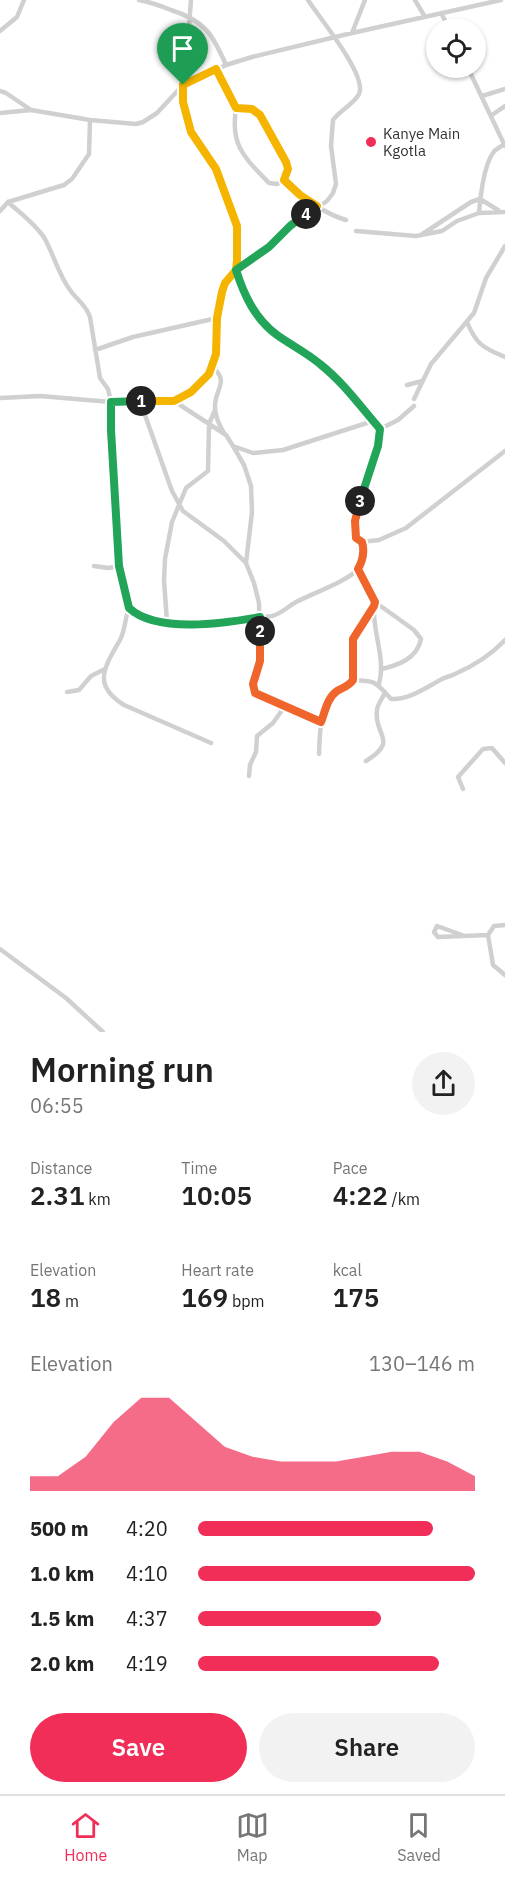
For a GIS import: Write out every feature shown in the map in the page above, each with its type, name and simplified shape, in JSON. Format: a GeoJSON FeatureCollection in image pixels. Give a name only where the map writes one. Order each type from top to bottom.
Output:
{"type":"FeatureCollection","features":[{"type":"Feature","properties":{"kind":"street"},"geometry":{"type":"LineString","coordinates":[[139,0],[190,16],[207,29],[226,65]]}},
{"type":"Feature","properties":{"kind":"street"},"geometry":{"type":"LineString","coordinates":[[190,0],[183,85],[184,109],[191,132],[216,169],[237,226],[236,270],[241,286],[260,320],[277,335],[320,364],[356,398],[380,429],[378,446],[357,510],[356,538],[362,542],[380,540],[406,528],[505,452]]}},
{"type":"Feature","properties":{"kind":"street"},"geometry":{"type":"LineString","coordinates":[[0,398],[60,396],[111,402],[174,401],[191,392],[201,383],[212,367],[218,339],[217,318],[223,288],[236,270],[269,247],[290,226],[327,201],[336,184],[331,146],[333,120],[359,95],[361,89],[356,74],[336,38],[308,0]]}},
{"type":"Feature","properties":{"kind":"street"},"geometry":{"type":"LineString","coordinates":[[352,33],[365,0]]}},
{"type":"Feature","properties":{"kind":"street"},"geometry":{"type":"LineString","coordinates":[[415,0],[425,16]]}},
{"type":"Feature","properties":{"kind":"street"},"geometry":{"type":"LineString","coordinates":[[0,113],[31,110],[90,120],[143,122],[157,112],[183,85],[226,65],[352,33],[501,0]]}},
{"type":"Feature","properties":{"kind":"street"},"geometry":{"type":"LineString","coordinates":[[0,31],[17,17],[22,1]]}},
{"type":"Feature","properties":{"kind":"street"},"geometry":{"type":"LineString","coordinates":[[441,13],[444,18]]}},
{"type":"Feature","properties":{"kind":"street"},"geometry":{"type":"LineString","coordinates":[[216,69],[236,108],[234,133],[241,152],[269,183],[275,185],[284,180],[288,169],[286,162],[266,124],[252,109],[236,108]]}},
{"type":"Feature","properties":{"kind":"street"},"geometry":{"type":"LineString","coordinates":[[473,78],[505,145],[491,155],[480,199],[479,213]]}},
{"type":"Feature","properties":{"kind":"street"},"geometry":{"type":"LineString","coordinates":[[482,96],[505,89]]}},
{"type":"Feature","properties":{"kind":"street"},"geometry":{"type":"LineString","coordinates":[[0,91],[31,110]]}},
{"type":"Feature","properties":{"kind":"street"},"geometry":{"type":"LineString","coordinates":[[492,116],[505,106]]}},
{"type":"Feature","properties":{"kind":"street"},"geometry":{"type":"LineString","coordinates":[[0,211],[8,202],[64,185],[72,179],[89,154],[90,120]]}},
{"type":"Feature","properties":{"kind":"street"},"geometry":{"type":"LineString","coordinates":[[284,180],[300,195],[317,206],[346,220]]}},
{"type":"Feature","properties":{"kind":"street"},"geometry":{"type":"LineString","coordinates":[[419,236],[471,202],[480,199],[503,211]]}},
{"type":"Feature","properties":{"kind":"street"},"geometry":{"type":"LineString","coordinates":[[8,202],[43,236],[71,292],[88,310],[100,378],[108,389],[111,402],[111,440],[119,566],[129,608],[121,637],[107,667],[105,689],[112,697],[152,718],[211,743]]}},
{"type":"Feature","properties":{"kind":"street"},"geometry":{"type":"LineString","coordinates":[[356,231],[419,236],[442,231],[457,221],[479,213],[503,211]]}},
{"type":"Feature","properties":{"kind":"street"},"geometry":{"type":"LineString","coordinates":[[453,213],[457,221]]}},
{"type":"Feature","properties":{"kind":"street"},"geometry":{"type":"LineString","coordinates":[[414,399],[436,358],[474,313],[486,278],[505,246]]}},
{"type":"Feature","properties":{"kind":"street"},"geometry":{"type":"LineString","coordinates":[[94,350],[134,337],[217,318]]}},
{"type":"Feature","properties":{"kind":"street"},"geometry":{"type":"LineString","coordinates":[[467,322],[480,345],[505,357]]}},
{"type":"Feature","properties":{"kind":"street"},"geometry":{"type":"LineString","coordinates":[[167,622],[165,559],[172,522],[186,489],[208,471],[209,424],[221,385],[221,377],[212,367]]}},
{"type":"Feature","properties":{"kind":"street"},"geometry":{"type":"LineString","coordinates":[[407,385],[422,381]]}},
{"type":"Feature","properties":{"kind":"street"},"geometry":{"type":"LineString","coordinates":[[140,401],[179,505],[196,522],[224,541],[246,563],[254,583],[260,617],[260,661],[255,693],[321,722]]}},
{"type":"Feature","properties":{"kind":"street"},"geometry":{"type":"LineString","coordinates":[[174,401],[226,435]]}},
{"type":"Feature","properties":{"kind":"street"},"geometry":{"type":"LineString","coordinates":[[380,429],[398,420],[414,406]]}},
{"type":"Feature","properties":{"kind":"street"},"geometry":{"type":"LineString","coordinates":[[215,410],[221,428],[244,465],[251,486],[250,540],[246,563]]}},
{"type":"Feature","properties":{"kind":"street"},"geometry":{"type":"LineString","coordinates":[[233,446],[253,453],[283,450],[373,421]]}},
{"type":"Feature","properties":{"kind":"street"},"geometry":{"type":"LineString","coordinates":[[244,465],[253,453]]}},
{"type":"Feature","properties":{"kind":"street"},"geometry":{"type":"LineString","coordinates":[[129,608],[153,620],[211,624],[280,614],[294,603],[350,576],[358,569],[363,554],[362,542]]}},
{"type":"Feature","properties":{"kind":"street"},"geometry":{"type":"LineString","coordinates":[[93,566],[108,568],[119,566]]}},
{"type":"Feature","properties":{"kind":"street"},"geometry":{"type":"LineString","coordinates":[[358,569],[375,602],[414,630],[421,639],[419,647],[404,662],[382,669]]}},
{"type":"Feature","properties":{"kind":"street"},"geometry":{"type":"LineString","coordinates":[[375,602],[374,620],[382,669],[379,684]]}},
{"type":"Feature","properties":{"kind":"street"},"geometry":{"type":"LineString","coordinates":[[319,754],[321,722],[334,694],[353,680],[353,639],[374,609]]}},
{"type":"Feature","properties":{"kind":"street"},"geometry":{"type":"LineString","coordinates":[[353,680],[367,680],[379,684],[393,700],[418,692],[471,665],[492,652],[505,640]]}},
{"type":"Feature","properties":{"kind":"street"},"geometry":{"type":"LineString","coordinates":[[67,692],[79,690],[91,676],[102,672],[107,667]]}},
{"type":"Feature","properties":{"kind":"street"},"geometry":{"type":"LineString","coordinates":[[366,761],[381,749],[382,739],[376,711],[385,693]]}},
{"type":"Feature","properties":{"kind":"street"},"geometry":{"type":"LineString","coordinates":[[249,776],[250,765],[256,752],[257,736],[277,718],[285,706]]}},
{"type":"Feature","properties":{"kind":"street"},"geometry":{"type":"LineString","coordinates":[[463,789],[458,777],[483,748],[492,748],[505,763]]}},
{"type":"Feature","properties":{"kind":"street"},"geometry":{"type":"LineString","coordinates":[[505,925],[494,926],[488,935],[493,965],[505,975]]}},
{"type":"Feature","properties":{"kind":"street"},"geometry":{"type":"LineString","coordinates":[[462,935],[436,926],[434,932],[438,937],[453,938],[462,935],[488,935]]}},
{"type":"Feature","properties":{"kind":"street"},"geometry":{"type":"LineString","coordinates":[[0,949],[66,998],[103,1032]]}},
{"type":"Feature","properties":{"kind":"place","name":"Kanye Main Kgotla"},"geometry":{"type":"Point","coordinates":[371,142]}},
{"type":"Feature","properties":{"kind":"route"},"geometry":{"type":"LineString","coordinates":[[183,85],[183,102],[191,132],[216,169],[237,226],[236,270],[225,283],[222,292],[217,318],[216,354],[209,374],[201,383],[191,392],[174,401],[111,402],[112,460],[122,587],[129,608],[153,620],[211,624],[260,617],[260,661],[253,684],[255,693],[321,722],[334,694],[353,680],[353,639],[374,609],[375,602],[358,569],[362,562],[363,547],[362,542],[356,538],[355,521],[378,446],[380,429],[341,382],[305,352],[277,335],[260,320],[241,286],[236,270],[269,247],[290,226],[317,206],[300,195],[284,180],[288,169],[286,162],[266,124],[256,111],[236,108],[216,69],[183,85]]}}]}
